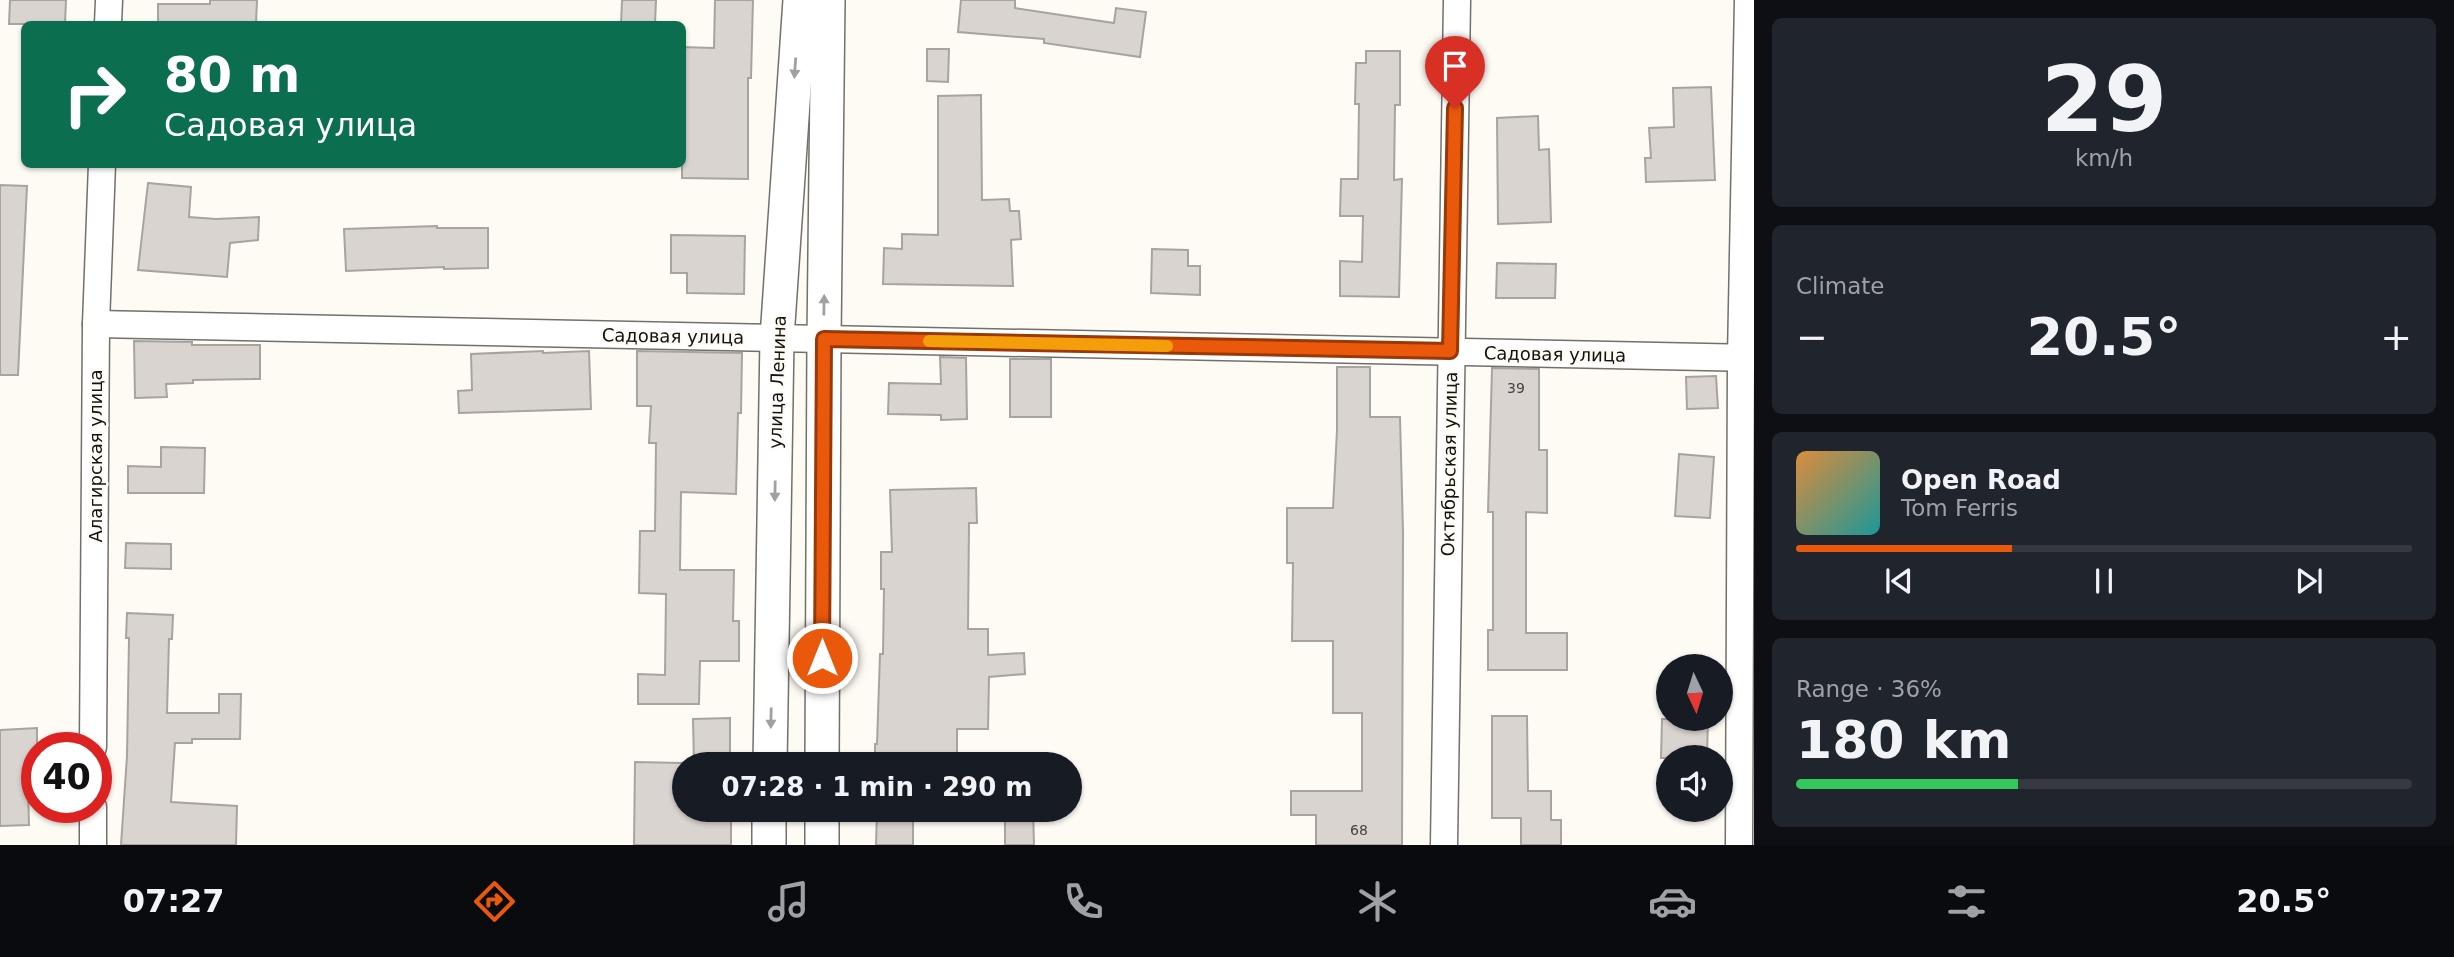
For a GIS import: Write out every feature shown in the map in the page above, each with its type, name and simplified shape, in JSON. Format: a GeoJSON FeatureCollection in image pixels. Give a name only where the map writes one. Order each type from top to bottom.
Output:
{"type":"FeatureCollection","features":[{"type":"Feature","properties":{"kind":"street"},"geometry":{"type":"LineString","coordinates":[[108,21],[109,0]]}},
{"type":"Feature","properties":{"kind":"street","name":"улица Ленина"},"geometry":{"type":"LineString","coordinates":[[770,752],[777,338],[800,0]]}},
{"type":"Feature","properties":{"kind":"street"},"geometry":{"type":"LineString","coordinates":[[822,752],[828,0]]}},
{"type":"Feature","properties":{"kind":"street","name":"Октябрьская улица"},"geometry":{"type":"LineString","coordinates":[[1444,845],[1457,0]]}},
{"type":"Feature","properties":{"kind":"street"},"geometry":{"type":"LineString","coordinates":[[1739,845],[1748,358],[1748,0]]}},
{"type":"Feature","properties":{"kind":"street","name":"Алагирская улица"},"geometry":{"type":"LineString","coordinates":[[93,732],[96,324],[102,168]]}},
{"type":"Feature","properties":{"kind":"street","name":"Садовая улица"},"geometry":{"type":"LineString","coordinates":[[96,324],[1748,358]]}},
{"type":"Feature","properties":{"kind":"street"},"geometry":{"type":"LineString","coordinates":[[768,845],[769,822]]}},
{"type":"Feature","properties":{"kind":"street"},"geometry":{"type":"LineString","coordinates":[[822,822],[822,845]]}},
{"type":"Feature","properties":{"kind":"street"},"geometry":{"type":"LineString","coordinates":[[93,823],[93,845]]}},
{"type":"Feature","properties":{"kind":"building"},"geometry":{"type":"Polygon","coordinates":[[[10,0],[66,0],[65,21],[21,21],[21,24],[9,24],[10,0]]]}},
{"type":"Feature","properties":{"kind":"building"},"geometry":{"type":"Polygon","coordinates":[[[210,0],[257,0],[256,21],[158,21],[158,4],[210,4],[210,0]]]}},
{"type":"Feature","properties":{"kind":"building"},"geometry":{"type":"Polygon","coordinates":[[[622,0],[656,0],[655,21],[621,21],[622,0]]]}},
{"type":"Feature","properties":{"kind":"building"},"geometry":{"type":"Polygon","coordinates":[[[715,0],[753,0],[751,78],[748,78],[748,179],[682,178],[682,168],[686,168],[686,47],[714,48],[715,0]]]}},
{"type":"Feature","properties":{"kind":"building"},"geometry":{"type":"Polygon","coordinates":[[[961,0],[1015,0],[1015,8],[1114,23],[1116,8],[1146,12],[1140,57],[1044,43],[1044,39],[958,32],[961,0]]]}},
{"type":"Feature","properties":{"kind":"building"},"geometry":{"type":"Polygon","coordinates":[[[927,49],[949,49],[948,82],[927,81],[927,49]]]}},
{"type":"Feature","properties":{"kind":"building"},"geometry":{"type":"Polygon","coordinates":[[[1366,51],[1400,51],[1400,105],[1395,105],[1394,180],[1402,179],[1399,297],[1340,296],[1340,261],[1362,262],[1363,216],[1340,216],[1341,179],[1358,179],[1359,104],[1355,104],[1356,63],[1366,63],[1366,51]]]}},
{"type":"Feature","properties":{"kind":"building"},"geometry":{"type":"Polygon","coordinates":[[[1711,87],[1715,180],[1646,182],[1645,158],[1651,158],[1649,128],[1674,127],[1673,88],[1711,87]]]}},
{"type":"Feature","properties":{"kind":"building"},"geometry":{"type":"Polygon","coordinates":[[[981,95],[982,200],[1009,199],[1010,211],[1019,211],[1021,239],[1011,240],[1013,286],[883,284],[884,248],[902,249],[902,234],[938,235],[938,96],[981,95]]]}},
{"type":"Feature","properties":{"kind":"building"},"geometry":{"type":"Polygon","coordinates":[[[1538,116],[1539,150],[1549,149],[1551,222],[1498,224],[1497,118],[1538,116]]]}},
{"type":"Feature","properties":{"kind":"building"},"geometry":{"type":"Polygon","coordinates":[[[148,183],[191,187],[189,217],[259,217],[258,240],[230,243],[227,277],[138,270],[148,183]]]}},
{"type":"Feature","properties":{"kind":"building"},"geometry":{"type":"Polygon","coordinates":[[[0,185],[27,186],[18,375],[0,375],[0,185]]]}},
{"type":"Feature","properties":{"kind":"building"},"geometry":{"type":"Polygon","coordinates":[[[437,226],[488,228],[488,268],[346,271],[344,229],[437,226]]]}},
{"type":"Feature","properties":{"kind":"building"},"geometry":{"type":"Polygon","coordinates":[[[671,235],[745,236],[744,294],[687,293],[687,273],[671,273],[671,235]]]}},
{"type":"Feature","properties":{"kind":"building"},"geometry":{"type":"Polygon","coordinates":[[[1152,249],[1188,250],[1188,266],[1200,266],[1200,295],[1151,293],[1152,249]]]}},
{"type":"Feature","properties":{"kind":"building"},"geometry":{"type":"Polygon","coordinates":[[[1497,263],[1556,264],[1555,298],[1496,298],[1497,263]]]}},
{"type":"Feature","properties":{"kind":"building"},"geometry":{"type":"Polygon","coordinates":[[[134,341],[192,342],[192,345],[260,345],[260,379],[193,380],[193,383],[166,384],[167,397],[135,398],[134,341]]]}},
{"type":"Feature","properties":{"kind":"building"},"geometry":{"type":"Polygon","coordinates":[[[589,351],[591,409],[459,413],[458,391],[472,390],[471,354],[589,351]]]}},
{"type":"Feature","properties":{"kind":"building"},"geometry":{"type":"Polygon","coordinates":[[[637,351],[742,353],[736,494],[681,492],[680,570],[734,570],[733,621],[739,621],[739,661],[700,661],[699,704],[638,704],[638,674],[665,675],[666,594],[639,593],[640,531],[655,531],[656,443],[649,443],[651,406],[637,406],[637,351]]]}},
{"type":"Feature","properties":{"kind":"building"},"geometry":{"type":"Polygon","coordinates":[[[940,357],[966,358],[967,419],[941,420],[941,415],[888,414],[889,383],[941,384],[940,357]]]}},
{"type":"Feature","properties":{"kind":"building"},"geometry":{"type":"Polygon","coordinates":[[[1010,359],[1051,359],[1051,417],[1010,417],[1010,359]]]}},
{"type":"Feature","properties":{"kind":"building"},"geometry":{"type":"Polygon","coordinates":[[[1337,367],[1370,367],[1370,417],[1400,417],[1403,532],[1402,845],[1316,845],[1316,815],[1291,815],[1291,791],[1362,791],[1362,713],[1333,713],[1333,641],[1292,641],[1293,563],[1287,563],[1287,508],[1333,508],[1337,367]]]}},
{"type":"Feature","properties":{"kind":"building"},"geometry":{"type":"Polygon","coordinates":[[[1492,368],[1539,369],[1539,450],[1547,450],[1547,513],[1526,512],[1526,633],[1567,633],[1567,670],[1488,670],[1488,630],[1493,630],[1493,512],[1488,512],[1492,368]]]}},
{"type":"Feature","properties":{"kind":"building"},"geometry":{"type":"Polygon","coordinates":[[[1716,376],[1718,408],[1687,409],[1686,377],[1716,376]]]}},
{"type":"Feature","properties":{"kind":"building"},"geometry":{"type":"Polygon","coordinates":[[[161,447],[205,448],[204,493],[128,493],[128,466],[161,467],[161,447]]]}},
{"type":"Feature","properties":{"kind":"building"},"geometry":{"type":"Polygon","coordinates":[[[1679,454],[1714,457],[1710,518],[1675,516],[1679,454]]]}},
{"type":"Feature","properties":{"kind":"building"},"geometry":{"type":"Polygon","coordinates":[[[976,488],[977,523],[969,523],[968,629],[988,629],[988,655],[1024,653],[1025,674],[989,677],[988,729],[957,729],[957,752],[875,752],[880,654],[883,654],[884,589],[881,589],[881,552],[892,552],[890,490],[976,488]]]}},
{"type":"Feature","properties":{"kind":"building"},"geometry":{"type":"Polygon","coordinates":[[[126,543],[171,544],[171,569],[125,568],[126,543]]]}},
{"type":"Feature","properties":{"kind":"building"},"geometry":{"type":"Polygon","coordinates":[[[127,613],[173,615],[172,639],[169,639],[167,713],[219,713],[219,694],[241,694],[240,739],[192,739],[192,743],[175,743],[171,802],[237,806],[236,845],[121,845],[127,756],[127,613]]]}},
{"type":"Feature","properties":{"kind":"building"},"geometry":{"type":"Polygon","coordinates":[[[1492,716],[1527,716],[1528,791],[1551,791],[1551,820],[1561,820],[1561,845],[1521,845],[1521,818],[1492,818],[1492,716]]]}},
{"type":"Feature","properties":{"kind":"building"},"geometry":{"type":"Polygon","coordinates":[[[730,718],[730,752],[694,752],[693,719],[730,718]]]}},
{"type":"Feature","properties":{"kind":"building"},"geometry":{"type":"Polygon","coordinates":[[[37,728],[37,732],[21,732],[21,823],[29,825],[0,826],[0,730],[37,728]]]}},
{"type":"Feature","properties":{"kind":"building"},"geometry":{"type":"Polygon","coordinates":[[[1662,732],[1708,732],[1707,745],[1661,745],[1662,732]]]}},
{"type":"Feature","properties":{"kind":"building"},"geometry":{"type":"Polygon","coordinates":[[[635,762],[672,763],[672,822],[731,822],[731,845],[634,845],[635,762]]]}},
{"type":"Feature","properties":{"kind":"building"},"geometry":{"type":"Polygon","coordinates":[[[877,822],[913,822],[913,845],[876,845],[877,822]]]}},
{"type":"Feature","properties":{"kind":"building"},"geometry":{"type":"Polygon","coordinates":[[[1005,822],[1033,822],[1034,845],[1005,845],[1005,822]]]}},
{"type":"Feature","properties":{"kind":"slow traffic"},"geometry":{"type":"LineString","coordinates":[[929,341],[1167,346]]}},
{"type":"Feature","properties":{"kind":"route"},"geometry":{"type":"LineString","coordinates":[[822,658],[824,339],[1450,351],[1455,108]]}}]}
